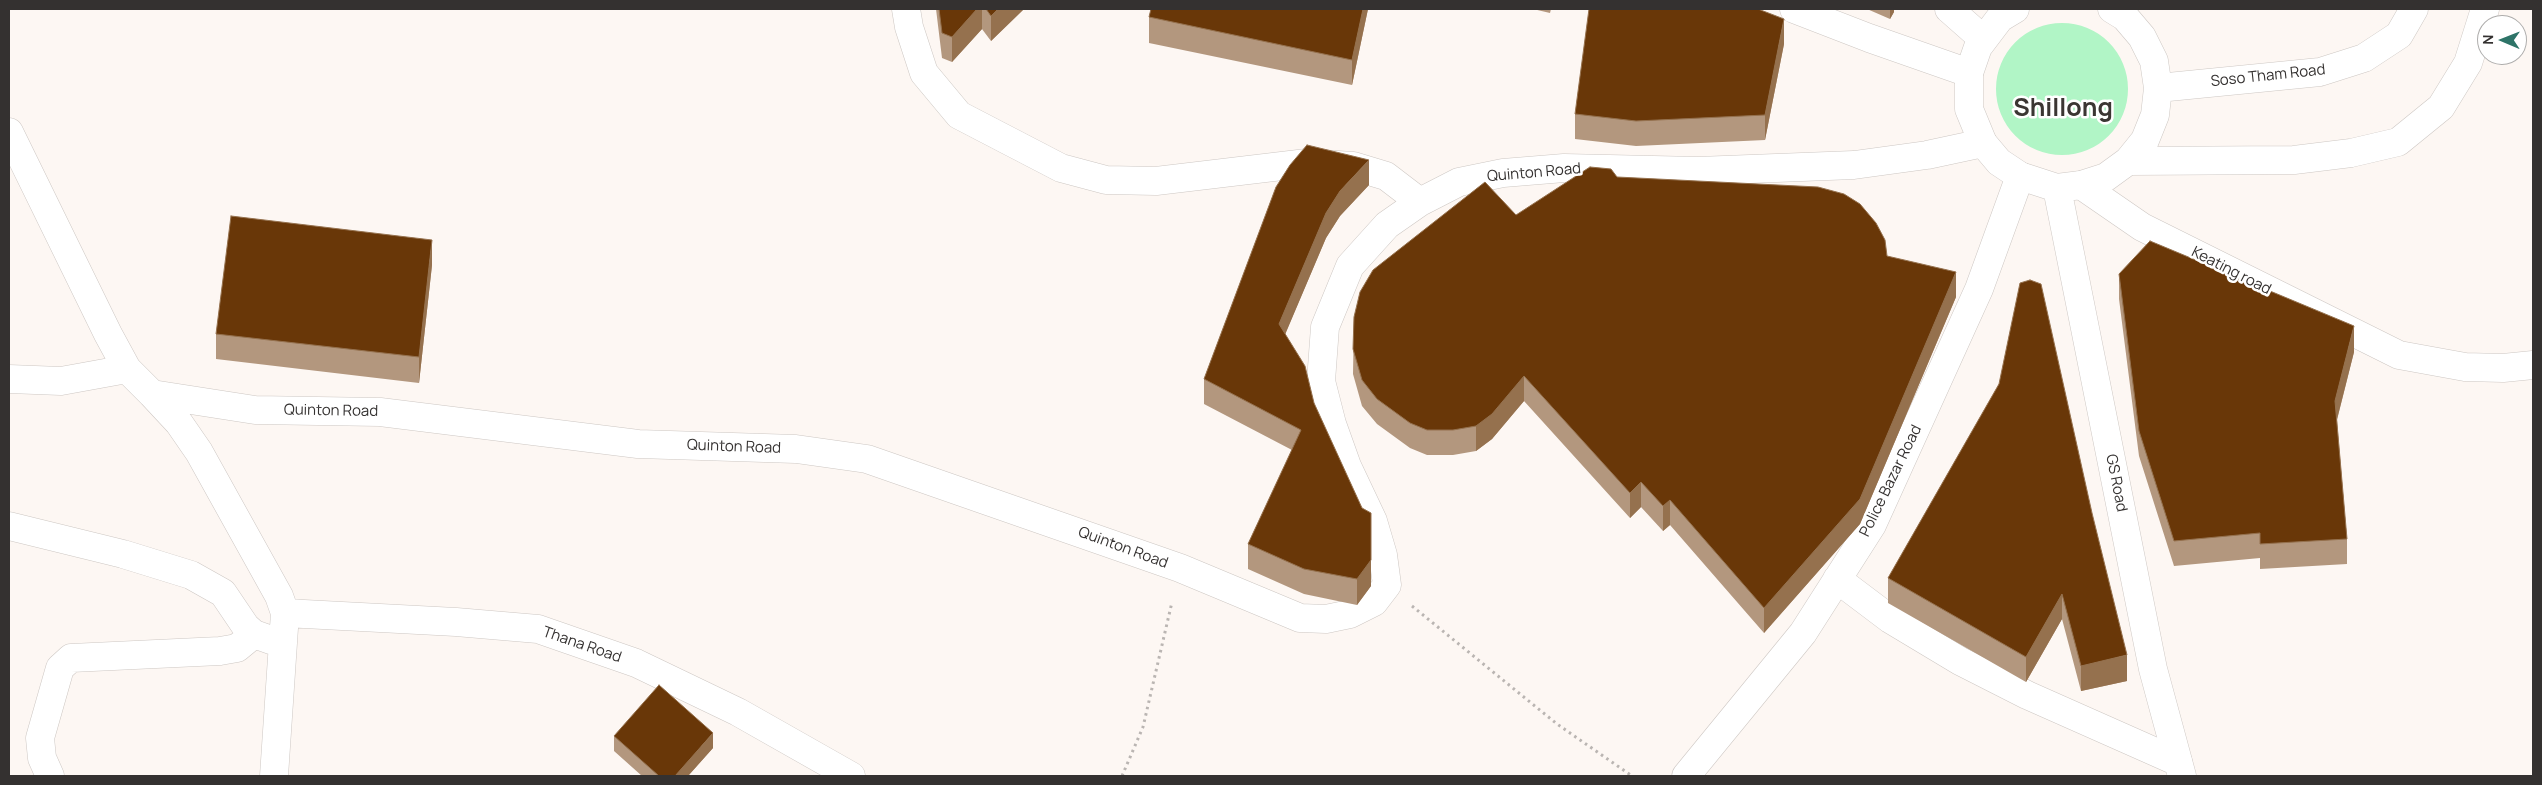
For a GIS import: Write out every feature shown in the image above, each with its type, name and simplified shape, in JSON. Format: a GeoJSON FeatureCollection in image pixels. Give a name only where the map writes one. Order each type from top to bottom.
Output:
{"type":"FeatureCollection","features":[{"type":"Feature","properties":{"kind":"street"},"geometry":{"type":"LineString","coordinates":[[906,9],[909,27],[924,72],[959,115],[1061,168],[1106,180],[1156,180],[1307,163],[1353,166],[1386,176],[1420,202]]}},
{"type":"Feature","properties":{"kind":"street"},"geometry":{"type":"LineString","coordinates":[[1794,9],[1969,73],[1983,39],[2000,18],[2015,9]]}},
{"type":"Feature","properties":{"kind":"street"},"geometry":{"type":"LineString","coordinates":[[1949,9],[1983,39]]}},
{"type":"Feature","properties":{"kind":"street"},"geometry":{"type":"LineString","coordinates":[[2069,186],[2106,177],[2128,161],[2145,140],[2155,115],[2158,88],[2154,61],[2142,37],[2125,17],[2112,9]]}},
{"type":"Feature","properties":{"kind":"street","name":"Soso Tham Road"},"geometry":{"type":"LineString","coordinates":[[2158,88],[2320,72],[2364,58],[2400,35],[2414,9]]}},
{"type":"Feature","properties":{"kind":"street"},"geometry":{"type":"LineString","coordinates":[[2128,161],[2294,160],[2351,153],[2398,142],[2441,107],[2468,63],[2485,9]]}},
{"type":"Feature","properties":{"kind":"street","name":"Keating road"},"geometry":{"type":"LineString","coordinates":[[1969,73],[1969,109],[1983,143],[1999,162],[2020,176],[2069,186],[2142,227],[2399,355],[2465,367],[2502,368],[2533,365]]}},
{"type":"Feature","properties":{"kind":"street"},"geometry":{"type":"LineString","coordinates":[[9,132],[127,369],[179,423],[199,452],[279,596],[285,613],[274,776]]}},
{"type":"Feature","properties":{"kind":"street","name":"Quinton Road"},"geometry":{"type":"LineString","coordinates":[[152,394],[256,410],[380,412],[638,444],[796,449],[867,459],[1180,568],[1300,618],[1326,619],[1350,614],[1374,602],[1386,585],[1383,555],[1374,521],[1347,466],[1332,424],[1321,381],[1325,327],[1350,266],[1387,226],[1420,202],[1459,182],[1503,173],[1564,168],[1698,171],[1854,165],[1927,156],[1983,143]]}},
{"type":"Feature","properties":{"kind":"street","name":"Police Bazar Road"},"geometry":{"type":"LineString","coordinates":[[1686,776],[1803,633],[1872,525],[1979,289],[2020,176]]}},
{"type":"Feature","properties":{"kind":"street","name":"GS Road"},"geometry":{"type":"LineString","coordinates":[[2069,186],[2153,669],[2180,769]]}},
{"type":"Feature","properties":{"kind":"street"},"geometry":{"type":"LineString","coordinates":[[9,379],[62,381],[127,369]]}},
{"type":"Feature","properties":{"kind":"street"},"geometry":{"type":"LineString","coordinates":[[9,526],[124,554],[191,575],[223,593],[246,627],[254,634],[268,640],[284,640]]}},
{"type":"Feature","properties":{"kind":"street"},"geometry":{"type":"LineString","coordinates":[[1837,579],[1890,619],[1960,661],[2180,769]]}},
{"type":"Feature","properties":{"kind":"street","name":"Thana Road"},"geometry":{"type":"LineString","coordinates":[[285,613],[456,622],[538,630],[636,663],[738,712],[851,776]]}},
{"type":"Feature","properties":{"kind":"street"},"geometry":{"type":"LineString","coordinates":[[50,776],[42,758],[40,738],[60,668],[71,658],[220,651],[237,648],[254,634]]}},
{"type":"Feature","properties":{"kind":"path"},"geometry":{"type":"LineString","coordinates":[[1122,776],[1142,727],[1180,568]]}},
{"type":"Feature","properties":{"kind":"path"},"geometry":{"type":"LineString","coordinates":[[1386,585],[1557,724],[1632,776]]}},
{"type":"Feature","properties":{"kind":"green space"},"geometry":{"type":"Polygon","coordinates":[[[2062,23],[2075,24],[2087,28],[2109,42],[2123,64],[2127,76],[2127,102],[2123,114],[2109,136],[2087,150],[2075,154],[2062,155],[2049,154],[2037,150],[2015,136],[2001,114],[1997,102],[1996,89],[1997,76],[2001,64],[2015,42],[2037,28],[2049,24],[2062,23]]]}},
{"type":"Feature","properties":{"kind":"building"},"geometry":{"type":"Polygon","coordinates":[[[939,9],[977,9],[952,37],[942,33],[939,9]]]}},
{"type":"Feature","properties":{"kind":"building"},"geometry":{"type":"Polygon","coordinates":[[[986,9],[998,9],[991,16],[986,9]]]}},
{"type":"Feature","properties":{"kind":"building"},"geometry":{"type":"Polygon","coordinates":[[[1151,9],[1363,9],[1352,60],[1149,17],[1151,9]]]}},
{"type":"Feature","properties":{"kind":"building"},"geometry":{"type":"Polygon","coordinates":[[[1589,9],[1758,9],[1784,19],[1765,115],[1636,121],[1575,114],[1589,9]]]}},
{"type":"Feature","properties":{"kind":"building"},"geometry":{"type":"Polygon","coordinates":[[[1307,145],[1369,160],[1340,191],[1326,213],[1279,324],[1305,366],[1314,403],[1362,508],[1371,513],[1371,560],[1357,579],[1304,569],[1248,544],[1301,430],[1204,379],[1276,187],[1290,165],[1307,145]]]}},
{"type":"Feature","properties":{"kind":"building"},"geometry":{"type":"Polygon","coordinates":[[[1590,167],[1611,169],[1617,177],[1818,187],[1844,194],[1860,204],[1876,223],[1885,240],[1887,256],[1956,272],[1860,499],[1764,608],[1670,500],[1663,506],[1641,482],[1630,493],[1524,376],[1492,414],[1476,426],[1453,430],[1427,430],[1410,423],[1377,399],[1362,380],[1353,349],[1354,317],[1360,292],[1373,270],[1485,182],[1516,215],[1590,167]]]}},
{"type":"Feature","properties":{"kind":"building"},"geometry":{"type":"Polygon","coordinates":[[[231,216],[432,240],[419,357],[216,334],[231,216]]]}},
{"type":"Feature","properties":{"kind":"building"},"geometry":{"type":"Polygon","coordinates":[[[2150,241],[2354,326],[2335,401],[2347,539],[2260,544],[2260,533],[2174,541],[2139,431],[2119,274],[2150,241]]]}},
{"type":"Feature","properties":{"kind":"building"},"geometry":{"type":"Polygon","coordinates":[[[2030,280],[2041,284],[2092,513],[2127,655],[2081,666],[2062,594],[2026,657],[1888,578],[1999,384],[2020,283],[2030,280]]]}},
{"type":"Feature","properties":{"kind":"building"},"geometry":{"type":"Polygon","coordinates":[[[659,685],[713,733],[675,776],[659,776],[614,736],[659,685]]]}},
{"type":"Feature","properties":{"kind":"district","name":"Shillong"},"geometry":{"type":"Point","coordinates":[2063,109]}}]}
